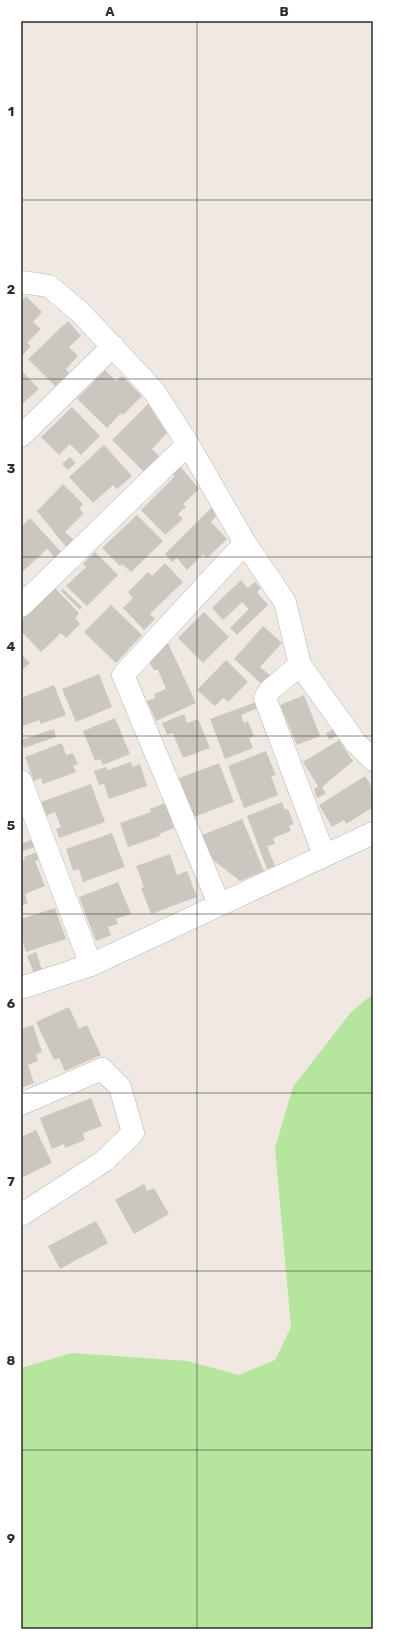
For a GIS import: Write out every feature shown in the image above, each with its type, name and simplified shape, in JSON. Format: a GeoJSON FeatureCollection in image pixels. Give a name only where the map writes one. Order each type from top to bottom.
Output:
{"type":"FeatureCollection","features":[{"type":"Feature","properties":{"kind":"street"},"geometry":{"type":"LineString","coordinates":[[21,282],[49,286],[80,312],[154,391],[188,444],[245,543],[285,602],[300,666],[356,743],[373,760]]}},
{"type":"Feature","properties":{"kind":"street"},"geometry":{"type":"LineString","coordinates":[[21,436],[113,346]]}},
{"type":"Feature","properties":{"kind":"street"},"geometry":{"type":"LineString","coordinates":[[21,606],[188,444]]}},
{"type":"Feature","properties":{"kind":"street"},"geometry":{"type":"LineString","coordinates":[[219,904],[123,675],[149,645],[245,543]]}},
{"type":"Feature","properties":{"kind":"street"},"geometry":{"type":"LineString","coordinates":[[300,666],[270,690],[265,698],[324,855]]}},
{"type":"Feature","properties":{"kind":"street"},"geometry":{"type":"LineString","coordinates":[[21,781],[90,965]]}},
{"type":"Feature","properties":{"kind":"street"},"geometry":{"type":"LineString","coordinates":[[21,988],[90,965],[373,833]]}},
{"type":"Feature","properties":{"kind":"street"},"geometry":{"type":"LineString","coordinates":[[21,1104],[102,1069],[120,1087],[133,1133],[104,1160],[21,1215]]}},
{"type":"Feature","properties":{"kind":"green space"},"geometry":{"type":"Polygon","coordinates":[[[373,994],[373,1629],[21,1629],[21,1368],[72,1353],[187,1361],[239,1375],[275,1360],[291,1327],[275,1148],[293,1087],[351,1012],[373,994]]]}},
{"type":"Feature","properties":{"kind":"building"},"geometry":{"type":"Polygon","coordinates":[[[26,296],[42,312],[33,322],[41,329],[27,343],[31,346],[21,357],[21,301],[26,296]]]}},
{"type":"Feature","properties":{"kind":"building"},"geometry":{"type":"Polygon","coordinates":[[[68,321],[81,336],[69,347],[78,356],[66,369],[69,373],[55,386],[28,359],[68,321]]]}},
{"type":"Feature","properties":{"kind":"building"},"geometry":{"type":"Polygon","coordinates":[[[21,370],[39,389],[21,405],[21,370]]]}},
{"type":"Feature","properties":{"kind":"building"},"geometry":{"type":"Polygon","coordinates":[[[105,370],[116,381],[122,376],[142,396],[123,415],[121,413],[107,428],[77,399],[105,370]]]}},
{"type":"Feature","properties":{"kind":"building"},"geometry":{"type":"Polygon","coordinates":[[[148,404],[167,433],[152,449],[160,457],[144,472],[112,440],[148,404]]]}},
{"type":"Feature","properties":{"kind":"building"},"geometry":{"type":"Polygon","coordinates":[[[72,407],[100,436],[81,455],[70,444],[59,455],[41,437],[72,407]]]}},
{"type":"Feature","properties":{"kind":"building"},"geometry":{"type":"Polygon","coordinates":[[[104,445],[132,476],[117,489],[113,485],[93,503],[69,477],[104,445]]]}},
{"type":"Feature","properties":{"kind":"building"},"geometry":{"type":"Polygon","coordinates":[[[70,457],[76,463],[68,470],[62,464],[70,457]]]}},
{"type":"Feature","properties":{"kind":"building"},"geometry":{"type":"Polygon","coordinates":[[[180,466],[199,489],[183,504],[186,507],[178,514],[183,519],[165,535],[141,510],[175,476],[172,473],[180,466]]]}},
{"type":"Feature","properties":{"kind":"building"},"geometry":{"type":"Polygon","coordinates":[[[63,484],[83,504],[79,509],[84,513],[65,532],[75,541],[67,548],[37,511],[63,484]]]}},
{"type":"Feature","properties":{"kind":"building"},"geometry":{"type":"Polygon","coordinates":[[[213,506],[218,514],[211,522],[227,539],[207,558],[203,554],[187,570],[177,558],[172,562],[165,554],[213,506]]]}},
{"type":"Feature","properties":{"kind":"building"},"geometry":{"type":"Polygon","coordinates":[[[137,515],[163,541],[131,572],[122,564],[120,566],[102,548],[137,515]]]}},
{"type":"Feature","properties":{"kind":"building"},"geometry":{"type":"Polygon","coordinates":[[[30,518],[62,553],[56,559],[47,549],[21,573],[21,527],[30,518]]]}},
{"type":"Feature","properties":{"kind":"building"},"geometry":{"type":"Polygon","coordinates":[[[95,552],[118,575],[87,606],[66,586],[86,567],[83,564],[95,552]]]}},
{"type":"Feature","properties":{"kind":"building"},"geometry":{"type":"Polygon","coordinates":[[[165,563],[183,582],[150,614],[155,619],[144,630],[123,608],[133,598],[128,592],[148,572],[152,576],[165,563]]]}},
{"type":"Feature","properties":{"kind":"building"},"geometry":{"type":"Polygon","coordinates":[[[241,580],[248,588],[255,582],[261,588],[257,592],[268,605],[237,635],[230,628],[249,609],[242,602],[223,620],[212,608],[241,580]]]}},
{"type":"Feature","properties":{"kind":"building"},"geometry":{"type":"Polygon","coordinates":[[[55,588],[79,613],[75,618],[80,624],[66,638],[61,633],[41,652],[21,631],[21,621],[55,588]]]}},
{"type":"Feature","properties":{"kind":"building"},"geometry":{"type":"Polygon","coordinates":[[[63,589],[82,607],[80,610],[61,591],[63,589]]]}},
{"type":"Feature","properties":{"kind":"building"},"geometry":{"type":"Polygon","coordinates":[[[111,605],[142,635],[116,663],[84,632],[111,605]]]}},
{"type":"Feature","properties":{"kind":"building"},"geometry":{"type":"Polygon","coordinates":[[[204,612],[229,637],[203,663],[178,638],[204,612]]]}},
{"type":"Feature","properties":{"kind":"building"},"geometry":{"type":"Polygon","coordinates":[[[263,626],[282,643],[260,667],[271,676],[263,685],[234,659],[263,626]]]}},
{"type":"Feature","properties":{"kind":"building"},"geometry":{"type":"Polygon","coordinates":[[[168,643],[196,703],[156,721],[147,701],[155,698],[154,694],[166,689],[158,670],[154,670],[148,660],[168,643]]]}},
{"type":"Feature","properties":{"kind":"building"},"geometry":{"type":"Polygon","coordinates":[[[21,654],[30,663],[21,671],[21,654]]]}},
{"type":"Feature","properties":{"kind":"building"},"geometry":{"type":"Polygon","coordinates":[[[226,660],[248,682],[228,702],[223,698],[215,706],[197,690],[226,660]]]}},
{"type":"Feature","properties":{"kind":"building"},"geometry":{"type":"Polygon","coordinates":[[[99,674],[112,707],[76,722],[62,689],[99,674]]]}},
{"type":"Feature","properties":{"kind":"building"},"geometry":{"type":"Polygon","coordinates":[[[54,685],[66,715],[41,724],[39,720],[21,727],[21,698],[54,685]]]}},
{"type":"Feature","properties":{"kind":"building"},"geometry":{"type":"Polygon","coordinates":[[[304,695],[320,736],[297,745],[280,705],[304,695]]]}},
{"type":"Feature","properties":{"kind":"building"},"geometry":{"type":"Polygon","coordinates":[[[256,702],[258,708],[241,715],[244,723],[248,721],[254,736],[249,738],[253,748],[225,759],[210,719],[256,702]]]}},
{"type":"Feature","properties":{"kind":"building"},"geometry":{"type":"Polygon","coordinates":[[[184,714],[187,723],[198,719],[210,748],[183,758],[173,733],[167,735],[162,723],[184,714]]]}},
{"type":"Feature","properties":{"kind":"building"},"geometry":{"type":"Polygon","coordinates":[[[115,718],[130,754],[103,765],[100,759],[95,761],[83,731],[115,718]]]}},
{"type":"Feature","properties":{"kind":"building"},"geometry":{"type":"Polygon","coordinates":[[[54,729],[56,737],[24,748],[21,740],[54,729]]]}},
{"type":"Feature","properties":{"kind":"building"},"geometry":{"type":"Polygon","coordinates":[[[334,729],[337,735],[329,740],[326,733],[334,729]]]}},
{"type":"Feature","properties":{"kind":"building"},"geometry":{"type":"Polygon","coordinates":[[[339,740],[353,761],[322,787],[326,794],[317,798],[314,789],[318,786],[303,762],[339,740]]]}},
{"type":"Feature","properties":{"kind":"building"},"geometry":{"type":"Polygon","coordinates":[[[62,743],[66,755],[73,753],[78,764],[73,766],[76,772],[43,784],[41,778],[34,781],[25,757],[62,743]]]}},
{"type":"Feature","properties":{"kind":"building"},"geometry":{"type":"Polygon","coordinates":[[[266,751],[276,775],[271,776],[278,795],[244,808],[228,766],[266,751]]]}},
{"type":"Feature","properties":{"kind":"building"},"geometry":{"type":"Polygon","coordinates":[[[131,762],[132,767],[140,764],[147,786],[109,799],[104,784],[99,785],[94,771],[106,767],[108,770],[131,762]]]}},
{"type":"Feature","properties":{"kind":"building"},"geometry":{"type":"Polygon","coordinates":[[[219,763],[234,802],[194,817],[179,778],[219,763]]]}},
{"type":"Feature","properties":{"kind":"building"},"geometry":{"type":"Polygon","coordinates":[[[365,776],[373,789],[373,807],[346,824],[344,820],[332,827],[319,805],[365,776]]]}},
{"type":"Feature","properties":{"kind":"building"},"geometry":{"type":"Polygon","coordinates":[[[91,784],[105,822],[59,838],[56,829],[61,827],[55,812],[46,816],[41,802],[91,784]]]}},
{"type":"Feature","properties":{"kind":"building"},"geometry":{"type":"Polygon","coordinates":[[[282,802],[285,810],[288,809],[294,824],[289,826],[291,831],[273,838],[275,844],[267,846],[275,866],[267,869],[247,816],[282,802]]]}},
{"type":"Feature","properties":{"kind":"building"},"geometry":{"type":"Polygon","coordinates":[[[165,803],[174,828],[159,834],[160,836],[128,847],[120,823],[151,812],[150,809],[165,803]]]}},
{"type":"Feature","properties":{"kind":"building"},"geometry":{"type":"Polygon","coordinates":[[[242,819],[264,871],[240,881],[208,856],[200,836],[242,819]]]}},
{"type":"Feature","properties":{"kind":"building"},"geometry":{"type":"Polygon","coordinates":[[[112,833],[125,867],[83,882],[79,869],[73,871],[66,849],[112,833]]]}},
{"type":"Feature","properties":{"kind":"building"},"geometry":{"type":"Polygon","coordinates":[[[32,840],[35,847],[23,851],[21,844],[32,840]]]}},
{"type":"Feature","properties":{"kind":"building"},"geometry":{"type":"Polygon","coordinates":[[[38,852],[41,859],[35,861],[45,886],[25,894],[28,903],[21,906],[21,861],[25,860],[24,857],[38,852]]]}},
{"type":"Feature","properties":{"kind":"building"},"geometry":{"type":"Polygon","coordinates":[[[170,854],[177,875],[187,871],[197,897],[151,914],[141,888],[144,887],[136,866],[170,854]]]}},
{"type":"Feature","properties":{"kind":"building"},"geometry":{"type":"Polygon","coordinates":[[[118,882],[131,914],[116,919],[118,924],[108,927],[111,935],[96,941],[79,897],[118,882]]]}},
{"type":"Feature","properties":{"kind":"building"},"geometry":{"type":"Polygon","coordinates":[[[55,908],[66,939],[26,952],[21,936],[21,919],[55,908]]]}},
{"type":"Feature","properties":{"kind":"building"},"geometry":{"type":"Polygon","coordinates":[[[36,952],[42,970],[34,973],[27,956],[36,952]]]}},
{"type":"Feature","properties":{"kind":"building"},"geometry":{"type":"Polygon","coordinates":[[[69,1007],[79,1029],[87,1025],[101,1055],[65,1071],[59,1058],[54,1060],[36,1022],[69,1007]]]}},
{"type":"Feature","properties":{"kind":"building"},"geometry":{"type":"Polygon","coordinates":[[[33,1025],[42,1052],[36,1054],[38,1061],[28,1065],[34,1083],[21,1088],[21,1029],[33,1025]]]}},
{"type":"Feature","properties":{"kind":"building"},"geometry":{"type":"Polygon","coordinates":[[[91,1098],[102,1126],[83,1133],[85,1140],[65,1148],[64,1144],[52,1149],[40,1118],[91,1098]]]}},
{"type":"Feature","properties":{"kind":"building"},"geometry":{"type":"Polygon","coordinates":[[[36,1130],[52,1163],[21,1178],[21,1137],[36,1130]]]}},
{"type":"Feature","properties":{"kind":"building"},"geometry":{"type":"Polygon","coordinates":[[[144,1184],[147,1191],[154,1188],[169,1214],[134,1234],[115,1200],[144,1184]]]}},
{"type":"Feature","properties":{"kind":"building"},"geometry":{"type":"Polygon","coordinates":[[[96,1221],[108,1243],[60,1269],[48,1246],[96,1221]]]}}]}
